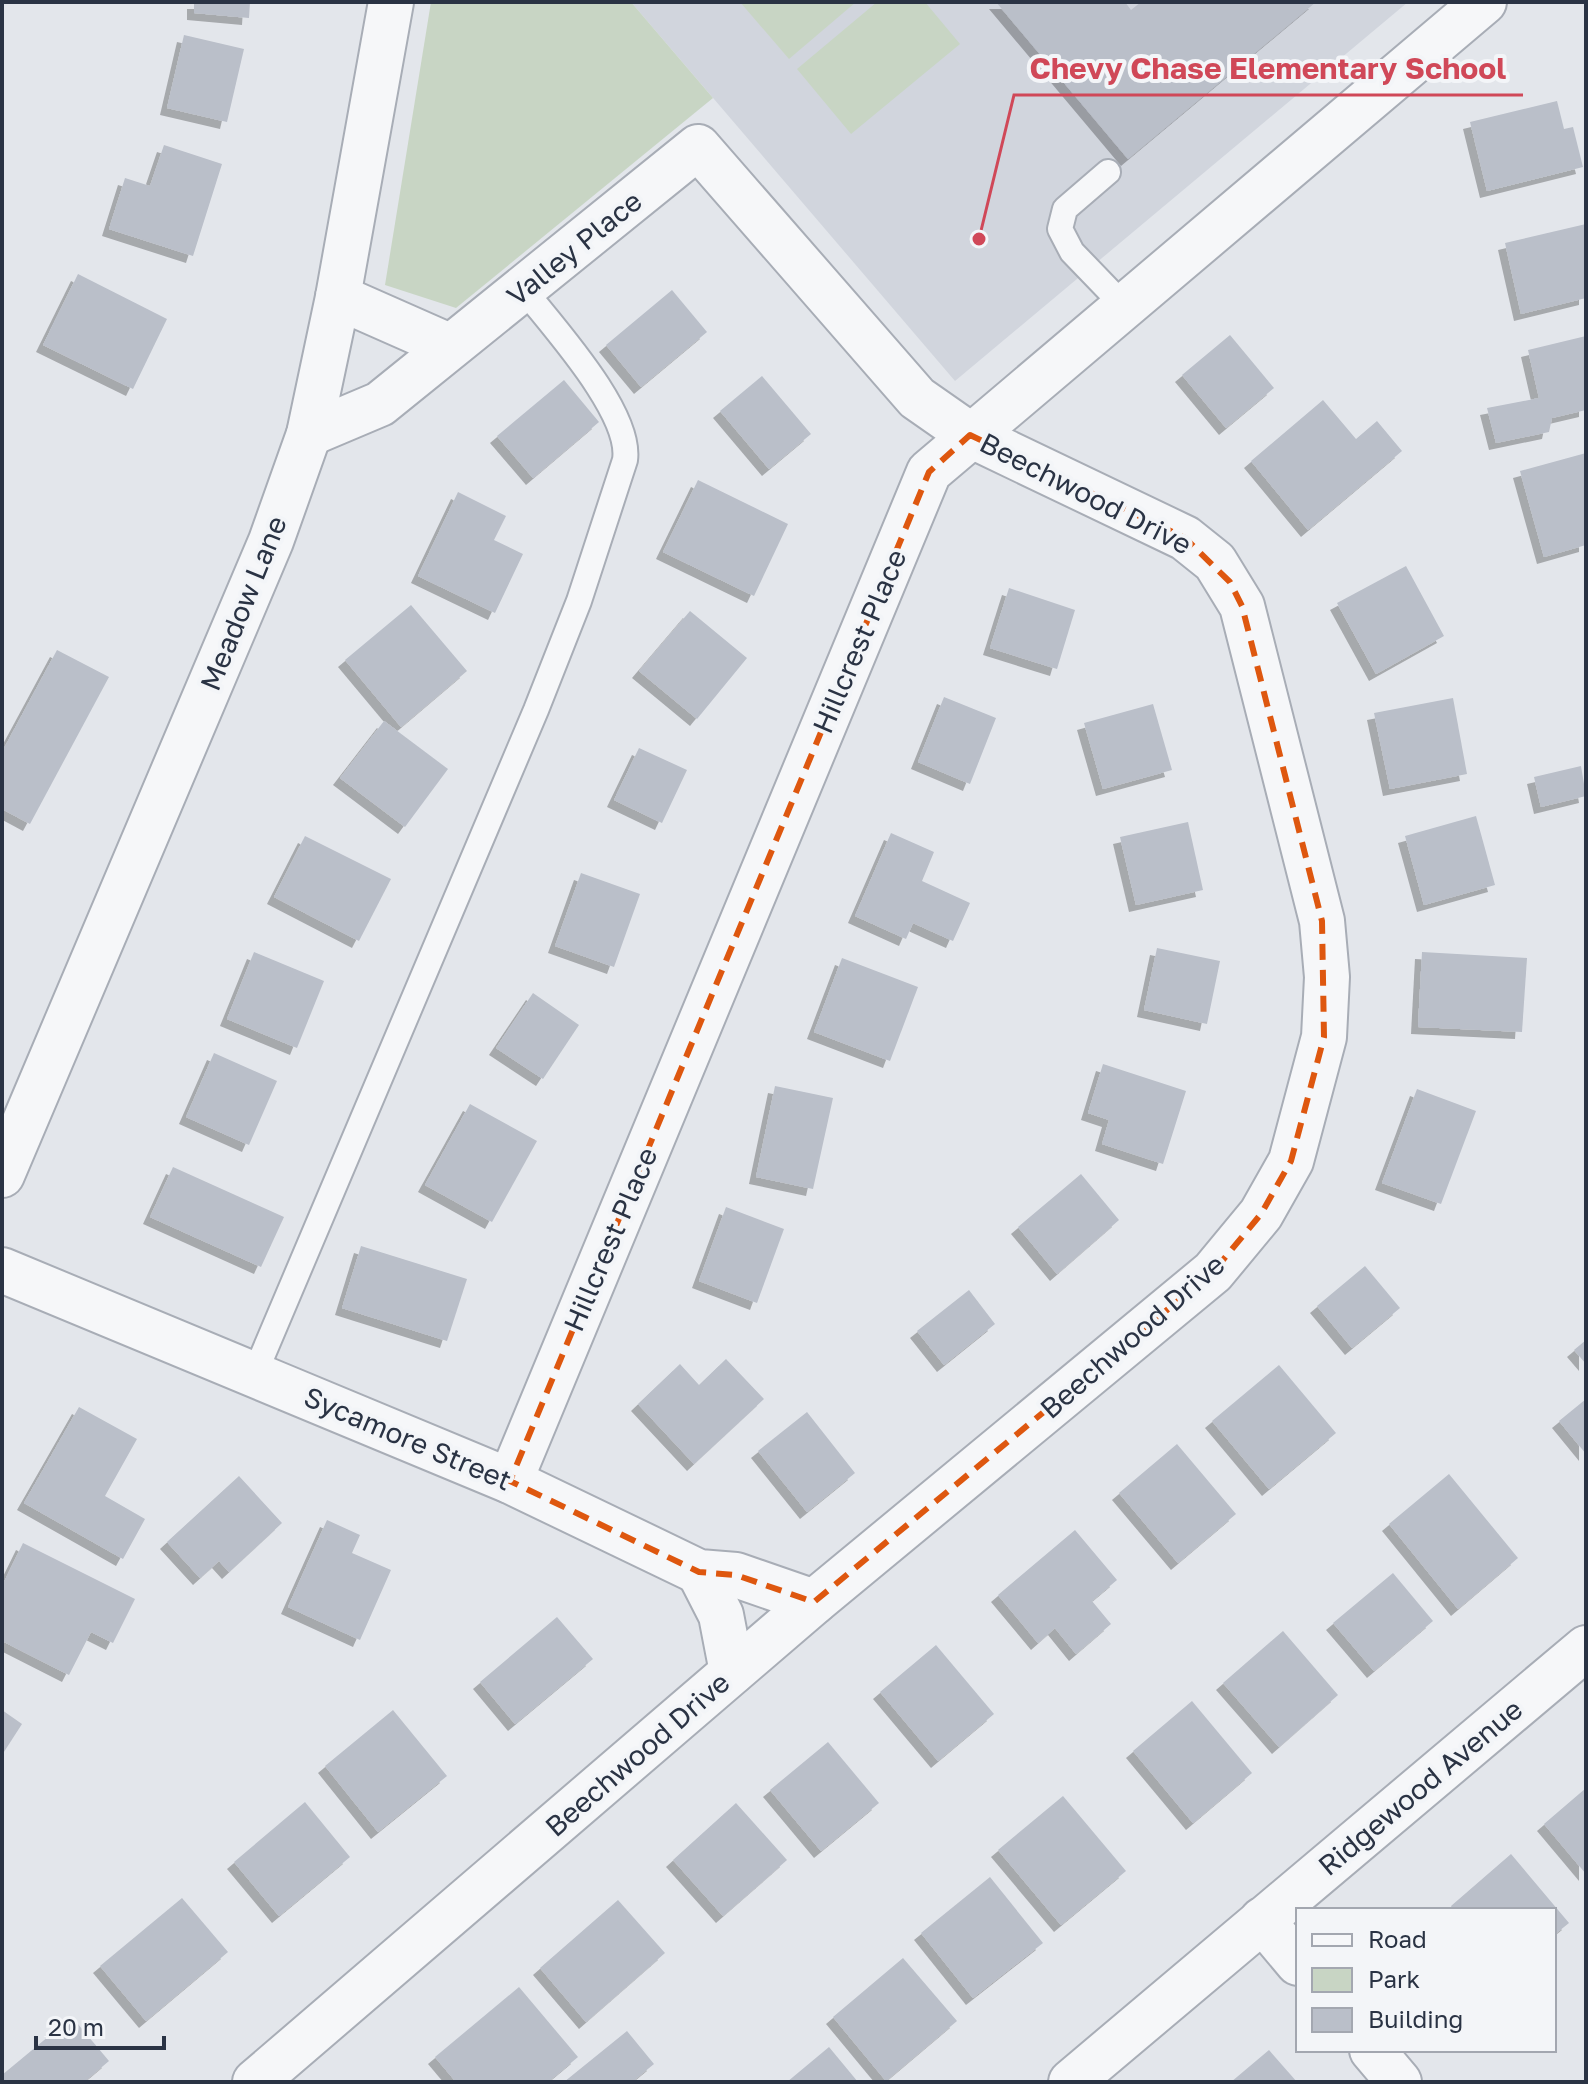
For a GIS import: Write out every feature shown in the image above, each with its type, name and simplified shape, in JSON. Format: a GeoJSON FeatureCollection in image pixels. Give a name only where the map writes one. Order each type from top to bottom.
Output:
{"type":"FeatureCollection","features":[{"type":"Feature","properties":{"kind":"street","name":"Meadow Lane"},"geometry":{"type":"LineString","coordinates":[[2,1175],[271,541],[309,434],[338,297],[391,2]]}},
{"type":"Feature","properties":{"kind":"street","name":"Hillcrest Place"},"geometry":{"type":"LineString","coordinates":[[510,1481],[929,472],[1484,2]]}},
{"type":"Feature","properties":{"kind":"street","name":"Valley Place"},"geometry":{"type":"LineString","coordinates":[[309,434],[380,404],[698,147]]}},
{"type":"Feature","properties":{"kind":"street","name":"Beechwood Drive"},"geometry":{"type":"LineString","coordinates":[[255,2082],[814,1602],[1213,1272],[1261,1214],[1291,1161],[1324,1037],[1327,977],[1322,921],[1242,606],[1230,582],[1215,562],[1185,538],[970,435],[917,398],[698,147]]}},
{"type":"Feature","properties":{"kind":"street"},"geometry":{"type":"LineString","coordinates":[[338,297],[449,346]]}},
{"type":"Feature","properties":{"kind":"street","name":"Sycamore Street"},"geometry":{"type":"LineString","coordinates":[[2,1270],[510,1481],[699,1572],[736,1575],[814,1602]]}},
{"type":"Feature","properties":{"kind":"street"},"geometry":{"type":"LineString","coordinates":[[699,1572],[721,1615],[732,1672]]}},
{"type":"Feature","properties":{"kind":"street","name":"Ridgewood Avenue"},"geometry":{"type":"LineString","coordinates":[[1071,2082],[1586,1648]]}},
{"type":"Feature","properties":{"kind":"street"},"geometry":{"type":"LineString","coordinates":[[1262,1920],[1296,1961]]}},
{"type":"Feature","properties":{"kind":"street"},"geometry":{"type":"LineString","coordinates":[[1374,2052],[1399,2082]]}},
{"type":"Feature","properties":{"kind":"lane"},"geometry":{"type":"LineString","coordinates":[[1108,172],[1065,209],[1060,229],[1072,252],[1126,308]]}},
{"type":"Feature","properties":{"kind":"lane"},"geometry":{"type":"LineString","coordinates":[[255,1373],[536,710],[579,601],[625,460],[627,446],[596,382],[524,290]]}},
{"type":"Feature","properties":{"kind":"highlighted area"},"geometry":{"type":"Polygon","coordinates":[[[970,435],[1185,538],[1230,582],[1242,606],[1322,921],[1324,1037],[1291,1161],[1261,1214],[1213,1272],[814,1602],[736,1575],[699,1572],[510,1481],[929,472],[970,435]]]}},
{"type":"Feature","properties":{"kind":"shaded area"},"geometry":{"type":"Polygon","coordinates":[[[631,2],[1408,2],[955,381],[631,2]]]}},
{"type":"Feature","properties":{"kind":"green space"},"geometry":{"type":"Polygon","coordinates":[[[431,2],[631,2],[713,98],[456,308],[385,285],[431,2]]]}},
{"type":"Feature","properties":{"kind":"green space"},"geometry":{"type":"Polygon","coordinates":[[[740,2],[856,2],[789,59],[740,2]]]}},
{"type":"Feature","properties":{"kind":"green space"},"geometry":{"type":"Polygon","coordinates":[[[877,2],[925,2],[960,44],[851,134],[797,69],[877,2]]]}},
{"type":"Feature","properties":{"kind":"building"},"geometry":{"type":"Polygon","coordinates":[[[194,2],[250,2],[249,18],[194,13],[194,2]]]}},
{"type":"Feature","properties":{"kind":"building"},"geometry":{"type":"Polygon","coordinates":[[[996,2],[1125,2],[1131,10],[1141,2],[1316,2],[1128,159],[996,2]]]}},
{"type":"Feature","properties":{"kind":"building"},"geometry":{"type":"Polygon","coordinates":[[[184,35],[244,49],[227,122],[167,108],[184,35]]]}},
{"type":"Feature","properties":{"kind":"building"},"geometry":{"type":"Polygon","coordinates":[[[1557,101],[1564,129],[1573,127],[1583,167],[1487,191],[1470,122],[1557,101]]]}},
{"type":"Feature","properties":{"kind":"building"},"geometry":{"type":"Polygon","coordinates":[[[164,145],[222,164],[193,256],[109,229],[125,178],[150,186],[164,145]]]}},
{"type":"Feature","properties":{"kind":"building"},"geometry":{"type":"Polygon","coordinates":[[[1586,224],[1586,298],[1521,314],[1505,243],[1586,224]]]}},
{"type":"Feature","properties":{"kind":"building"},"geometry":{"type":"Polygon","coordinates":[[[78,274],[167,319],[133,389],[43,345],[78,274]]]}},
{"type":"Feature","properties":{"kind":"building"},"geometry":{"type":"Polygon","coordinates":[[[672,290],[707,332],[641,387],[606,345],[672,290]]]}},
{"type":"Feature","properties":{"kind":"building"},"geometry":{"type":"Polygon","coordinates":[[[1230,335],[1274,388],[1226,428],[1182,375],[1230,335]]]}},
{"type":"Feature","properties":{"kind":"building"},"geometry":{"type":"Polygon","coordinates":[[[1586,336],[1586,410],[1552,418],[1549,432],[1496,443],[1487,408],[1539,398],[1528,350],[1586,336]]]}},
{"type":"Feature","properties":{"kind":"building"},"geometry":{"type":"Polygon","coordinates":[[[762,376],[811,434],[769,469],[720,411],[762,376]]]}},
{"type":"Feature","properties":{"kind":"building"},"geometry":{"type":"Polygon","coordinates":[[[564,380],[599,422],[533,478],[497,436],[564,380]]]}},
{"type":"Feature","properties":{"kind":"building"},"geometry":{"type":"Polygon","coordinates":[[[1323,400],[1356,439],[1377,421],[1402,451],[1308,530],[1251,461],[1323,400]]]}},
{"type":"Feature","properties":{"kind":"building"},"geometry":{"type":"Polygon","coordinates":[[[1586,453],[1586,545],[1544,557],[1520,471],[1586,453]]]}},
{"type":"Feature","properties":{"kind":"building"},"geometry":{"type":"Polygon","coordinates":[[[698,480],[788,524],[754,596],[663,552],[698,480]]]}},
{"type":"Feature","properties":{"kind":"building"},"geometry":{"type":"Polygon","coordinates":[[[458,492],[506,516],[494,540],[523,554],[495,613],[418,576],[458,492]]]}},
{"type":"Feature","properties":{"kind":"building"},"geometry":{"type":"Polygon","coordinates":[[[1406,566],[1444,636],[1376,674],[1337,603],[1406,566]]]}},
{"type":"Feature","properties":{"kind":"building"},"geometry":{"type":"Polygon","coordinates":[[[1009,588],[1075,610],[1057,669],[990,648],[1009,588]]]}},
{"type":"Feature","properties":{"kind":"building"},"geometry":{"type":"Polygon","coordinates":[[[411,605],[467,671],[401,727],[345,660],[411,605]]]}},
{"type":"Feature","properties":{"kind":"building"},"geometry":{"type":"Polygon","coordinates":[[[690,611],[747,658],[697,719],[639,671],[690,611]]]}},
{"type":"Feature","properties":{"kind":"building"},"geometry":{"type":"Polygon","coordinates":[[[57,650],[109,677],[30,824],[2,809],[2,752],[57,650]]]}},
{"type":"Feature","properties":{"kind":"building"},"geometry":{"type":"Polygon","coordinates":[[[944,697],[996,718],[970,784],[918,762],[944,697]]]}},
{"type":"Feature","properties":{"kind":"building"},"geometry":{"type":"Polygon","coordinates":[[[1453,698],[1467,774],[1390,789],[1374,713],[1453,698]]]}},
{"type":"Feature","properties":{"kind":"building"},"geometry":{"type":"Polygon","coordinates":[[[1153,704],[1172,770],[1103,789],[1084,723],[1153,704]]]}},
{"type":"Feature","properties":{"kind":"building"},"geometry":{"type":"Polygon","coordinates":[[[384,721],[448,769],[405,827],[340,778],[384,721]]]}},
{"type":"Feature","properties":{"kind":"building"},"geometry":{"type":"Polygon","coordinates":[[[639,748],[687,770],[662,823],[614,800],[639,748]]]}},
{"type":"Feature","properties":{"kind":"building"},"geometry":{"type":"Polygon","coordinates":[[[1581,766],[1586,796],[1541,807],[1534,777],[1581,766]]]}},
{"type":"Feature","properties":{"kind":"building"},"geometry":{"type":"Polygon","coordinates":[[[1476,816],[1495,885],[1424,905],[1405,836],[1476,816]]]}},
{"type":"Feature","properties":{"kind":"building"},"geometry":{"type":"Polygon","coordinates":[[[1188,822],[1203,890],[1136,905],[1120,837],[1188,822]]]}},
{"type":"Feature","properties":{"kind":"building"},"geometry":{"type":"Polygon","coordinates":[[[891,833],[934,852],[922,881],[970,903],[953,941],[913,923],[906,939],[855,916],[891,833]]]}},
{"type":"Feature","properties":{"kind":"building"},"geometry":{"type":"Polygon","coordinates":[[[305,836],[391,879],[359,941],[274,897],[305,836]]]}},
{"type":"Feature","properties":{"kind":"building"},"geometry":{"type":"Polygon","coordinates":[[[581,873],[640,894],[614,967],[555,946],[581,873]]]}},
{"type":"Feature","properties":{"kind":"building"},"geometry":{"type":"Polygon","coordinates":[[[1157,948],[1220,961],[1207,1024],[1144,1010],[1157,948]]]}},
{"type":"Feature","properties":{"kind":"building"},"geometry":{"type":"Polygon","coordinates":[[[254,952],[324,981],[297,1048],[227,1019],[254,952]]]}},
{"type":"Feature","properties":{"kind":"building"},"geometry":{"type":"Polygon","coordinates":[[[1422,952],[1527,958],[1522,1032],[1418,1027],[1422,952]]]}},
{"type":"Feature","properties":{"kind":"building"},"geometry":{"type":"Polygon","coordinates":[[[842,958],[918,987],[890,1061],[814,1032],[842,958]]]}},
{"type":"Feature","properties":{"kind":"building"},"geometry":{"type":"Polygon","coordinates":[[[533,993],[579,1025],[543,1079],[496,1048],[533,993]]]}},
{"type":"Feature","properties":{"kind":"building"},"geometry":{"type":"Polygon","coordinates":[[[214,1053],[277,1081],[249,1145],[186,1117],[214,1053]]]}},
{"type":"Feature","properties":{"kind":"building"},"geometry":{"type":"Polygon","coordinates":[[[1103,1064],[1186,1091],[1163,1164],[1102,1144],[1109,1120],[1088,1113],[1103,1064]]]}},
{"type":"Feature","properties":{"kind":"building"},"geometry":{"type":"Polygon","coordinates":[[[775,1086],[833,1098],[813,1189],[756,1177],[775,1086]]]}},
{"type":"Feature","properties":{"kind":"building"},"geometry":{"type":"Polygon","coordinates":[[[1417,1089],[1476,1111],[1441,1204],[1382,1183],[1417,1089]]]}},
{"type":"Feature","properties":{"kind":"building"},"geometry":{"type":"Polygon","coordinates":[[[470,1104],[537,1141],[492,1222],[425,1185],[470,1104]]]}},
{"type":"Feature","properties":{"kind":"building"},"geometry":{"type":"Polygon","coordinates":[[[173,1167],[284,1217],[261,1267],[150,1217],[173,1167]]]}},
{"type":"Feature","properties":{"kind":"building"},"geometry":{"type":"Polygon","coordinates":[[[1081,1174],[1119,1220],[1057,1274],[1018,1227],[1081,1174]]]}},
{"type":"Feature","properties":{"kind":"building"},"geometry":{"type":"Polygon","coordinates":[[[726,1207],[784,1229],[757,1303],[699,1281],[726,1207]]]}},
{"type":"Feature","properties":{"kind":"building"},"geometry":{"type":"Polygon","coordinates":[[[361,1246],[467,1279],[447,1341],[342,1308],[361,1246]]]}},
{"type":"Feature","properties":{"kind":"building"},"geometry":{"type":"Polygon","coordinates":[[[1365,1266],[1400,1308],[1352,1348],[1317,1306],[1365,1266]]]}},
{"type":"Feature","properties":{"kind":"building"},"geometry":{"type":"Polygon","coordinates":[[[969,1290],[995,1324],[944,1365],[917,1331],[969,1290]]]}},
{"type":"Feature","properties":{"kind":"building"},"geometry":{"type":"Polygon","coordinates":[[[1586,1340],[1586,1364],[1574,1350],[1586,1340]]]}},
{"type":"Feature","properties":{"kind":"building"},"geometry":{"type":"Polygon","coordinates":[[[726,1359],[764,1399],[694,1464],[638,1404],[680,1364],[699,1385],[726,1359]]]}},
{"type":"Feature","properties":{"kind":"building"},"geometry":{"type":"Polygon","coordinates":[[[1279,1365],[1336,1433],[1269,1489],[1212,1421],[1279,1365]]]}},
{"type":"Feature","properties":{"kind":"building"},"geometry":{"type":"Polygon","coordinates":[[[1586,1399],[1586,1454],[1559,1421],[1586,1399]]]}},
{"type":"Feature","properties":{"kind":"building"},"geometry":{"type":"Polygon","coordinates":[[[79,1407],[137,1439],[105,1496],[145,1519],[123,1559],[24,1503],[79,1407]]]}},
{"type":"Feature","properties":{"kind":"building"},"geometry":{"type":"Polygon","coordinates":[[[807,1412],[855,1473],[807,1512],[758,1451],[807,1412]]]}},
{"type":"Feature","properties":{"kind":"building"},"geometry":{"type":"Polygon","coordinates":[[[1177,1444],[1236,1514],[1178,1563],[1119,1493],[1177,1444]]]}},
{"type":"Feature","properties":{"kind":"building"},"geometry":{"type":"Polygon","coordinates":[[[1449,1474],[1518,1558],[1458,1609],[1389,1524],[1449,1474]]]}},
{"type":"Feature","properties":{"kind":"building"},"geometry":{"type":"Polygon","coordinates":[[[239,1476],[282,1523],[229,1572],[219,1561],[200,1578],[167,1542],[239,1476]]]}},
{"type":"Feature","properties":{"kind":"building"},"geometry":{"type":"Polygon","coordinates":[[[327,1520],[360,1535],[352,1553],[391,1570],[360,1640],[288,1607],[327,1520]]]}},
{"type":"Feature","properties":{"kind":"building"},"geometry":{"type":"Polygon","coordinates":[[[1075,1530],[1117,1580],[1092,1601],[1111,1624],[1076,1654],[1055,1628],[1038,1643],[998,1595],[1075,1530]]]}},
{"type":"Feature","properties":{"kind":"building"},"geometry":{"type":"Polygon","coordinates":[[[23,1543],[135,1599],[113,1643],[91,1632],[69,1675],[2,1641],[2,1586],[23,1543]]]}},
{"type":"Feature","properties":{"kind":"building"},"geometry":{"type":"Polygon","coordinates":[[[1393,1573],[1433,1621],[1374,1671],[1333,1623],[1393,1573]]]}},
{"type":"Feature","properties":{"kind":"building"},"geometry":{"type":"Polygon","coordinates":[[[557,1617],[593,1659],[515,1724],[480,1682],[557,1617]]]}},
{"type":"Feature","properties":{"kind":"building"},"geometry":{"type":"Polygon","coordinates":[[[1283,1631],[1338,1695],[1279,1747],[1223,1683],[1283,1631]]]}},
{"type":"Feature","properties":{"kind":"building"},"geometry":{"type":"Polygon","coordinates":[[[936,1645],[994,1714],[938,1761],[880,1692],[936,1645]]]}},
{"type":"Feature","properties":{"kind":"building"},"geometry":{"type":"Polygon","coordinates":[[[1192,1701],[1252,1773],[1193,1823],[1133,1751],[1192,1701]]]}},
{"type":"Feature","properties":{"kind":"building"},"geometry":{"type":"Polygon","coordinates":[[[2,1710],[22,1724],[2,1755],[2,1710]]]}},
{"type":"Feature","properties":{"kind":"building"},"geometry":{"type":"Polygon","coordinates":[[[393,1710],[447,1776],[378,1832],[325,1766],[393,1710]]]}},
{"type":"Feature","properties":{"kind":"building"},"geometry":{"type":"Polygon","coordinates":[[[828,1742],[879,1803],[821,1851],[770,1790],[828,1742]]]}},
{"type":"Feature","properties":{"kind":"building"},"geometry":{"type":"Polygon","coordinates":[[[1586,1788],[1586,1874],[1544,1824],[1586,1788]]]}},
{"type":"Feature","properties":{"kind":"building"},"geometry":{"type":"Polygon","coordinates":[[[1063,1796],[1126,1871],[1061,1925],[998,1850],[1063,1796]]]}},
{"type":"Feature","properties":{"kind":"building"},"geometry":{"type":"Polygon","coordinates":[[[305,1802],[350,1857],[279,1916],[234,1862],[305,1802]]]}},
{"type":"Feature","properties":{"kind":"building"},"geometry":{"type":"Polygon","coordinates":[[[736,1803],[787,1860],[723,1916],[673,1860],[736,1803]]]}},
{"type":"Feature","properties":{"kind":"building"},"geometry":{"type":"Polygon","coordinates":[[[1511,1854],[1569,1923],[1556,1933],[1556,1908],[1451,1906],[1511,1854]]]}},
{"type":"Feature","properties":{"kind":"building"},"geometry":{"type":"Polygon","coordinates":[[[990,1877],[1043,1943],[973,1998],[921,1933],[990,1877]]]}},
{"type":"Feature","properties":{"kind":"building"},"geometry":{"type":"Polygon","coordinates":[[[182,1898],[228,1952],[146,2021],[100,1966],[182,1898]]]}},
{"type":"Feature","properties":{"kind":"building"},"geometry":{"type":"Polygon","coordinates":[[[618,1900],[665,1953],[586,2022],[540,1968],[618,1900]]]}},
{"type":"Feature","properties":{"kind":"building"},"geometry":{"type":"Polygon","coordinates":[[[903,1958],[957,2021],[886,2081],[833,2017],[903,1958]]]}},
{"type":"Feature","properties":{"kind":"building"},"geometry":{"type":"Polygon","coordinates":[[[519,1987],[578,2057],[548,2082],[456,2082],[435,2057],[519,1987]]]}},
{"type":"Feature","properties":{"kind":"building"},"geometry":{"type":"Polygon","coordinates":[[[72,2017],[109,2061],[84,2082],[2,2082],[2,2075],[72,2017]]]}},
{"type":"Feature","properties":{"kind":"building"},"geometry":{"type":"Polygon","coordinates":[[[627,2031],[654,2064],[632,2082],[564,2082],[627,2031]]]}},
{"type":"Feature","properties":{"kind":"building"},"geometry":{"type":"Polygon","coordinates":[[[829,2047],[858,2082],[787,2082],[829,2047]]]}},
{"type":"Feature","properties":{"kind":"building"},"geometry":{"type":"Polygon","coordinates":[[[1269,2050],[1297,2082],[1231,2082],[1269,2050]]]}},
{"type":"Feature","properties":{"kind":"place","name":"Chevy Chase Elementary School"},"geometry":{"type":"Point","coordinates":[979,239]}}]}
